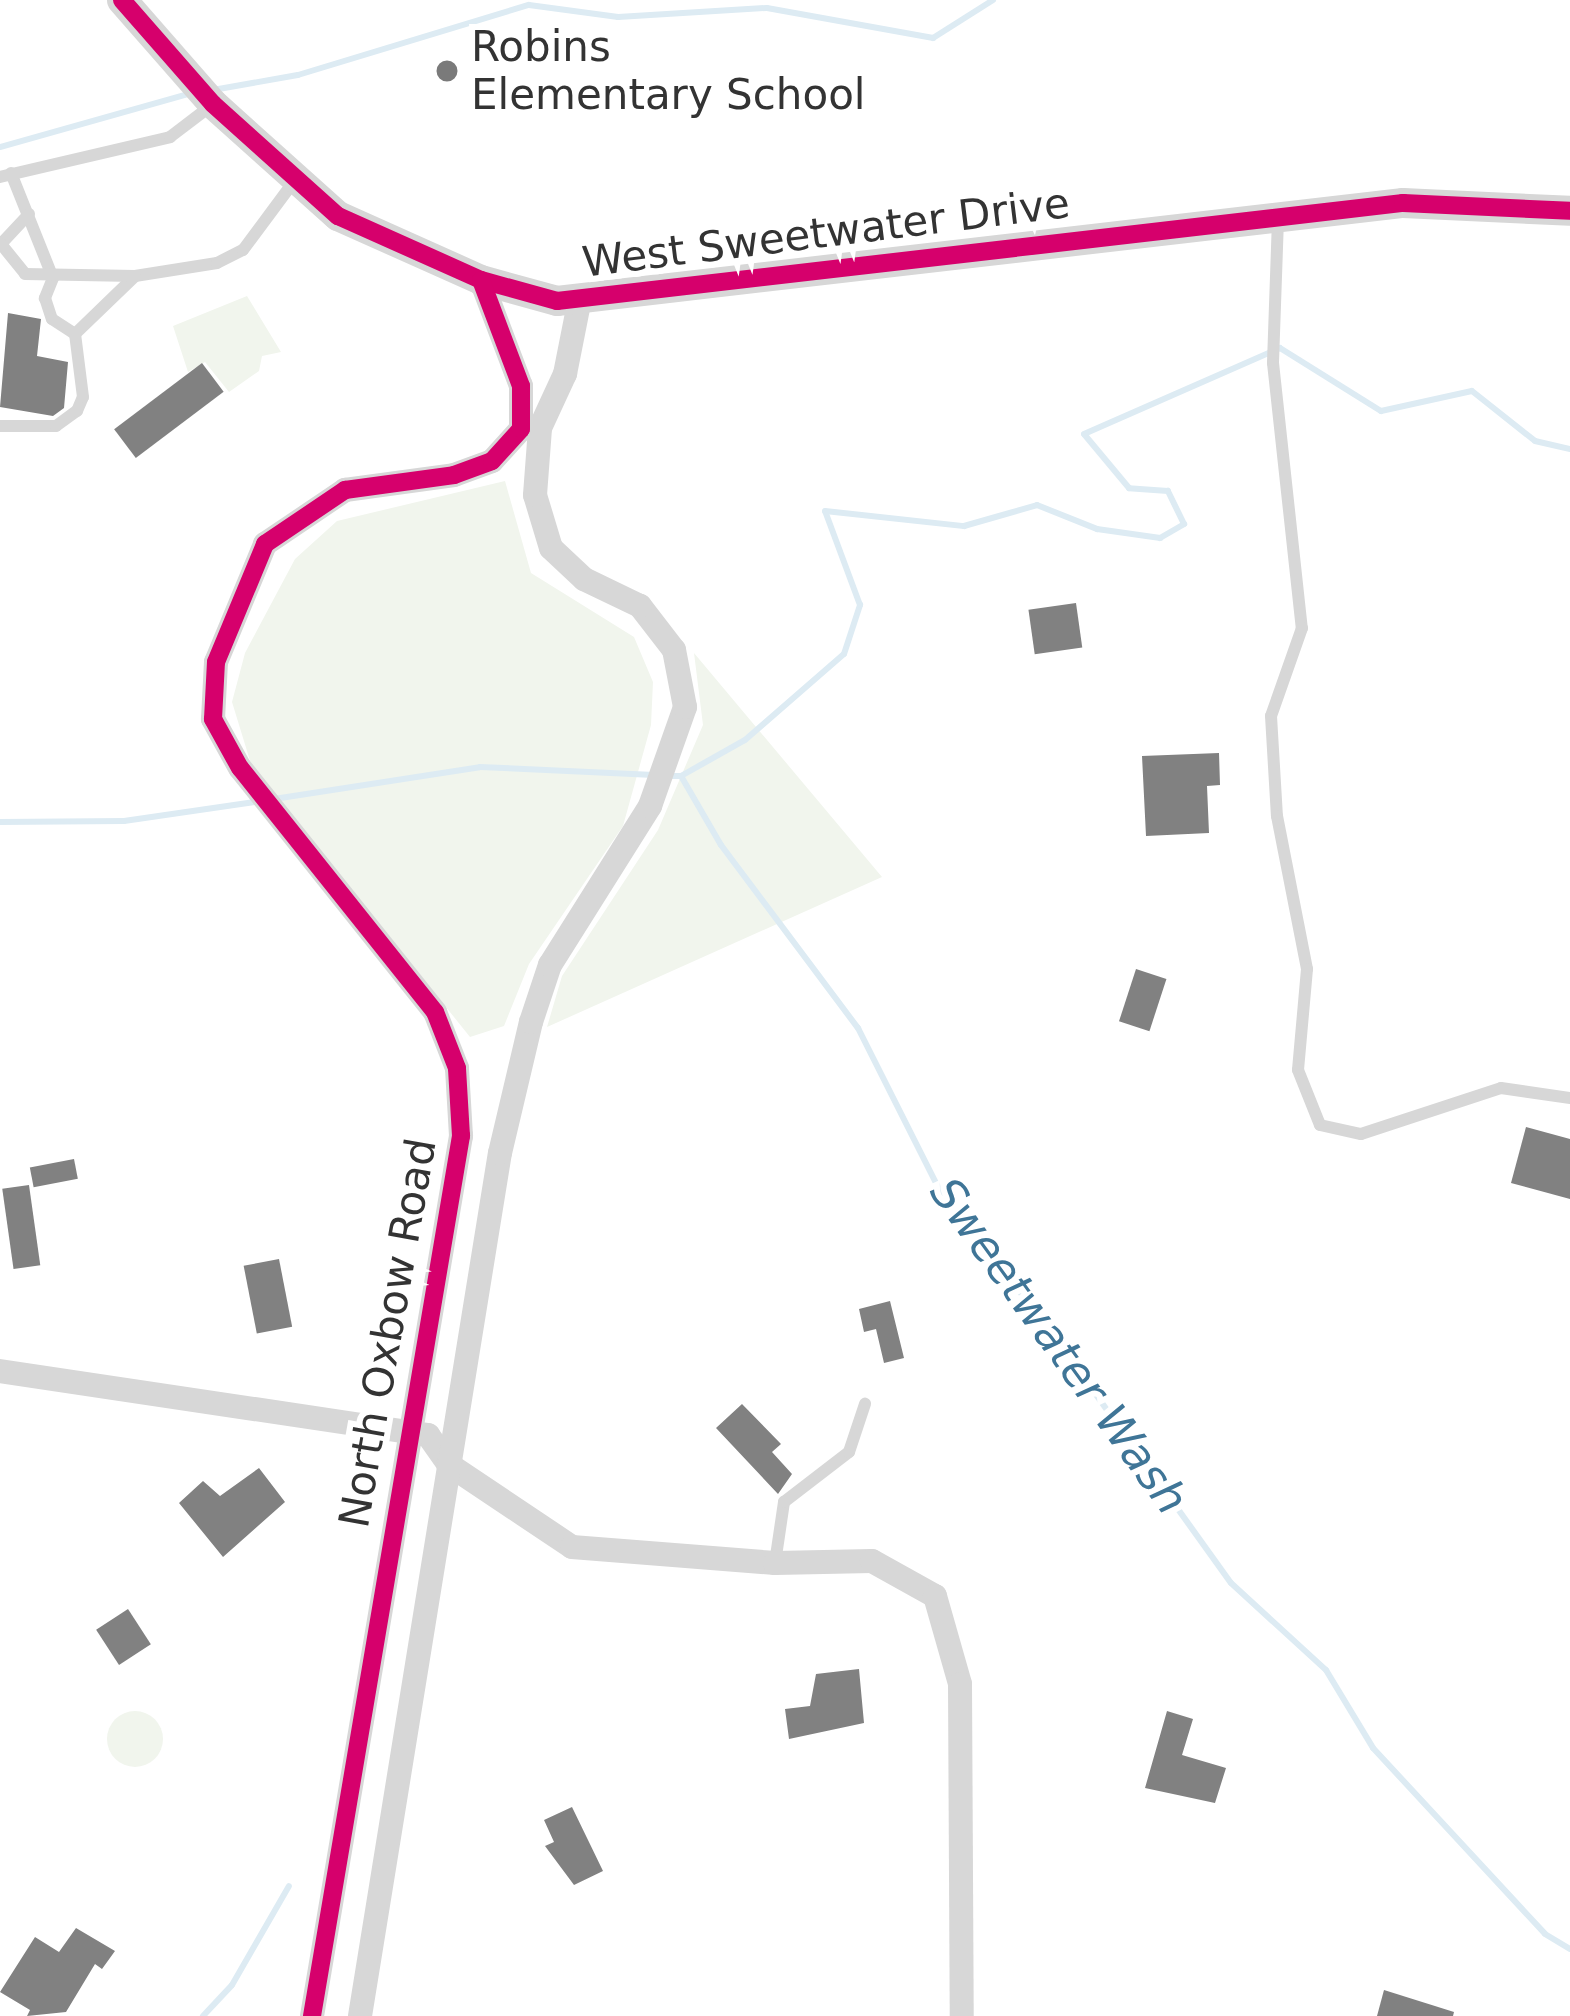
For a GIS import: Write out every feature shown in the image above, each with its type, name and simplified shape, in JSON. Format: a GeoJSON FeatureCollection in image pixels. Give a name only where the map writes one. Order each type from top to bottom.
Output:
{"type":"FeatureCollection","features":[{"type":"Feature","properties":{"kind":"street","name":"West Sweetwater Drive"},"geometry":{"type":"LineString","coordinates":[[122,0],[213,104],[338,216],[482,280],[557,301],[1403,203],[1570,212]]}},
{"type":"Feature","properties":{"kind":"street","name":"North Oxbow Road"},"geometry":{"type":"LineString","coordinates":[[312,2016],[406,1432],[461,1136],[457,1068],[435,1012],[240,768],[213,719],[216,662],[265,544],[345,490],[454,475],[492,461],[521,429],[521,386],[482,280]]}},
{"type":"Feature","properties":{"kind":"street","name":"North Oxbow Road"},"geometry":{"type":"LineString","coordinates":[[361,2016],[500,1153],[531,1022],[550,965],[650,806],[685,707],[674,650],[640,606],[584,579],[551,548],[535,495],[540,428],[565,374],[580,298]]}},
{"type":"Feature","properties":{"kind":"street"},"geometry":{"type":"LineString","coordinates":[[0,1371],[428,1435],[448,1464],[572,1547],[775,1562],[872,1561],[935,1596],[960,1684],[962,2016]]}},
{"type":"Feature","properties":{"kind":"lane"},"geometry":{"type":"LineString","coordinates":[[0,426],[56,426],[77,411],[83,397],[75,334],[52,319],[45,298],[53,278],[29,214],[5,175],[170,137],[213,104]]}},
{"type":"Feature","properties":{"kind":"lane"},"geometry":{"type":"LineString","coordinates":[[29,214],[1,244],[7,260],[26,274],[135,276],[217,263],[243,250],[296,179]]}},
{"type":"Feature","properties":{"kind":"lane"},"geometry":{"type":"LineString","coordinates":[[1278,218],[1274,363],[1302,628],[1271,716],[1277,816],[1307,969],[1298,1070],[1320,1125],[1361,1134],[1501,1088],[1570,1098]]}},
{"type":"Feature","properties":{"kind":"lane"},"geometry":{"type":"LineString","coordinates":[[75,334],[135,276]]}},
{"type":"Feature","properties":{"kind":"lane"},"geometry":{"type":"LineString","coordinates":[[775,1562],[784,1502],[849,1452],[865,1404]]}},
{"type":"Feature","properties":{"kind":"shaded area"},"geometry":{"type":"Polygon","coordinates":[[[247,296],[281,352],[262,356],[259,371],[229,392],[205,362],[188,372],[173,326],[247,296]]]}},
{"type":"Feature","properties":{"kind":"shaded area"},"geometry":{"type":"Polygon","coordinates":[[[505,481],[531,573],[634,637],[653,682],[651,725],[623,826],[529,964],[504,1026],[470,1037],[251,764],[232,702],[245,653],[295,559],[337,521],[505,481]]]}},
{"type":"Feature","properties":{"kind":"shaded area"},"geometry":{"type":"Polygon","coordinates":[[[694,653],[882,877],[547,1027],[562,976],[658,830],[703,725],[694,653]]]}},
{"type":"Feature","properties":{"kind":"shaded area"},"geometry":{"type":"Polygon","coordinates":[[[135,1711],[155,1719],[163,1739],[155,1759],[135,1767],[115,1759],[107,1739],[115,1719],[135,1711]]]}},
{"type":"Feature","properties":{"kind":"building"},"geometry":{"type":"Polygon","coordinates":[[[8,313],[41,319],[37,356],[68,362],[64,408],[53,416],[0,407],[8,313]]]}},
{"type":"Feature","properties":{"kind":"building"},"geometry":{"type":"Polygon","coordinates":[[[202,363],[224,392],[136,458],[114,429],[202,363]]]}},
{"type":"Feature","properties":{"kind":"building"},"geometry":{"type":"Polygon","coordinates":[[[1076,603],[1082,648],[1035,654],[1028,610],[1076,603]]]}},
{"type":"Feature","properties":{"kind":"building"},"geometry":{"type":"Polygon","coordinates":[[[1219,753],[1220,785],[1207,786],[1209,833],[1146,836],[1142,756],[1219,753]]]}},
{"type":"Feature","properties":{"kind":"building"},"geometry":{"type":"Polygon","coordinates":[[[1136,969],[1166,979],[1149,1031],[1119,1021],[1136,969]]]}},
{"type":"Feature","properties":{"kind":"building"},"geometry":{"type":"Polygon","coordinates":[[[1526,1127],[1570,1139],[1570,1199],[1511,1183],[1526,1127]]]}},
{"type":"Feature","properties":{"kind":"building"},"geometry":{"type":"Polygon","coordinates":[[[74,1159],[78,1179],[34,1187],[30,1168],[74,1159]]]}},
{"type":"Feature","properties":{"kind":"building"},"geometry":{"type":"Polygon","coordinates":[[[29,1185],[40,1265],[14,1269],[2,1189],[29,1185]]]}},
{"type":"Feature","properties":{"kind":"building"},"geometry":{"type":"Polygon","coordinates":[[[279,1259],[292,1327],[257,1334],[244,1266],[279,1259]]]}},
{"type":"Feature","properties":{"kind":"building"},"geometry":{"type":"Polygon","coordinates":[[[890,1301],[904,1358],[884,1363],[876,1329],[864,1332],[859,1309],[890,1301]]]}},
{"type":"Feature","properties":{"kind":"building"},"geometry":{"type":"Polygon","coordinates":[[[742,1404],[781,1444],[772,1452],[792,1474],[778,1494],[716,1428],[742,1404]]]}},
{"type":"Feature","properties":{"kind":"building"},"geometry":{"type":"Polygon","coordinates":[[[259,1468],[285,1502],[223,1557],[179,1503],[203,1481],[220,1496],[259,1468]]]}},
{"type":"Feature","properties":{"kind":"building"},"geometry":{"type":"Polygon","coordinates":[[[128,1609],[151,1644],[119,1665],[96,1630],[128,1609]]]}},
{"type":"Feature","properties":{"kind":"building"},"geometry":{"type":"Polygon","coordinates":[[[859,1669],[864,1723],[789,1739],[785,1709],[810,1706],[816,1674],[859,1669]]]}},
{"type":"Feature","properties":{"kind":"building"},"geometry":{"type":"Polygon","coordinates":[[[1167,1711],[1193,1719],[1182,1755],[1226,1768],[1215,1803],[1145,1788],[1167,1711]]]}},
{"type":"Feature","properties":{"kind":"building"},"geometry":{"type":"Polygon","coordinates":[[[572,1807],[603,1871],[574,1885],[545,1846],[554,1842],[544,1820],[572,1807]]]}},
{"type":"Feature","properties":{"kind":"building"},"geometry":{"type":"Polygon","coordinates":[[[76,1928],[115,1951],[102,1969],[95,1964],[66,2012],[27,2016],[30,2010],[0,1992],[35,1937],[59,1952],[76,1928]]]}},
{"type":"Feature","properties":{"kind":"building"},"geometry":{"type":"Polygon","coordinates":[[[1384,1990],[1454,2012],[1453,2016],[1377,2016],[1384,1990]]]}},
{"type":"Feature","properties":{"kind":"waterway"},"geometry":{"type":"LineString","coordinates":[[213,90],[298,75],[529,5],[618,17],[767,8],[933,38],[993,0]]}},
{"type":"Feature","properties":{"kind":"waterway"},"geometry":{"type":"LineString","coordinates":[[0,147],[188,94]]}},
{"type":"Feature","properties":{"kind":"waterway"},"geometry":{"type":"LineString","coordinates":[[681,776],[745,740],[844,654],[860,605],[825,511],[964,526],[1037,505],[1097,529],[1160,538],[1184,524],[1168,491],[1129,488],[1084,434],[1280,348],[1381,411],[1472,391],[1535,441],[1570,449]]}},
{"type":"Feature","properties":{"kind":"waterway","name":"Sweetwater Wash"},"geometry":{"type":"LineString","coordinates":[[274,799],[480,767],[654,775]]}},
{"type":"Feature","properties":{"kind":"waterway","name":"Sweetwater Wash"},"geometry":{"type":"LineString","coordinates":[[667,776],[681,776],[721,845],[858,1028],[954,1219],[1034,1308],[1231,1583],[1326,1670],[1373,1748],[1545,1934],[1570,1949]]}},
{"type":"Feature","properties":{"kind":"waterway","name":"Sweetwater Wash"},"geometry":{"type":"LineString","coordinates":[[0,822],[124,821],[255,802]]}},
{"type":"Feature","properties":{"kind":"waterway"},"geometry":{"type":"LineString","coordinates":[[203,2016],[232,1985],[289,1886]]}},
{"type":"Feature","properties":{"kind":"cycle path"},"geometry":{"type":"LineString","coordinates":[[122,0],[213,104],[338,216],[481,280],[557,301],[1403,203],[1570,211]]}},
{"type":"Feature","properties":{"kind":"cycle path"},"geometry":{"type":"LineString","coordinates":[[312,2016],[461,1136],[457,1068],[435,1012],[240,768],[213,719],[216,662],[265,544],[345,490],[454,475],[492,461],[521,429],[521,386],[481,280]]}},
{"type":"Feature","properties":{"kind":"place","name":"Robins Elementary School"},"geometry":{"type":"Point","coordinates":[447,71]}}]}
